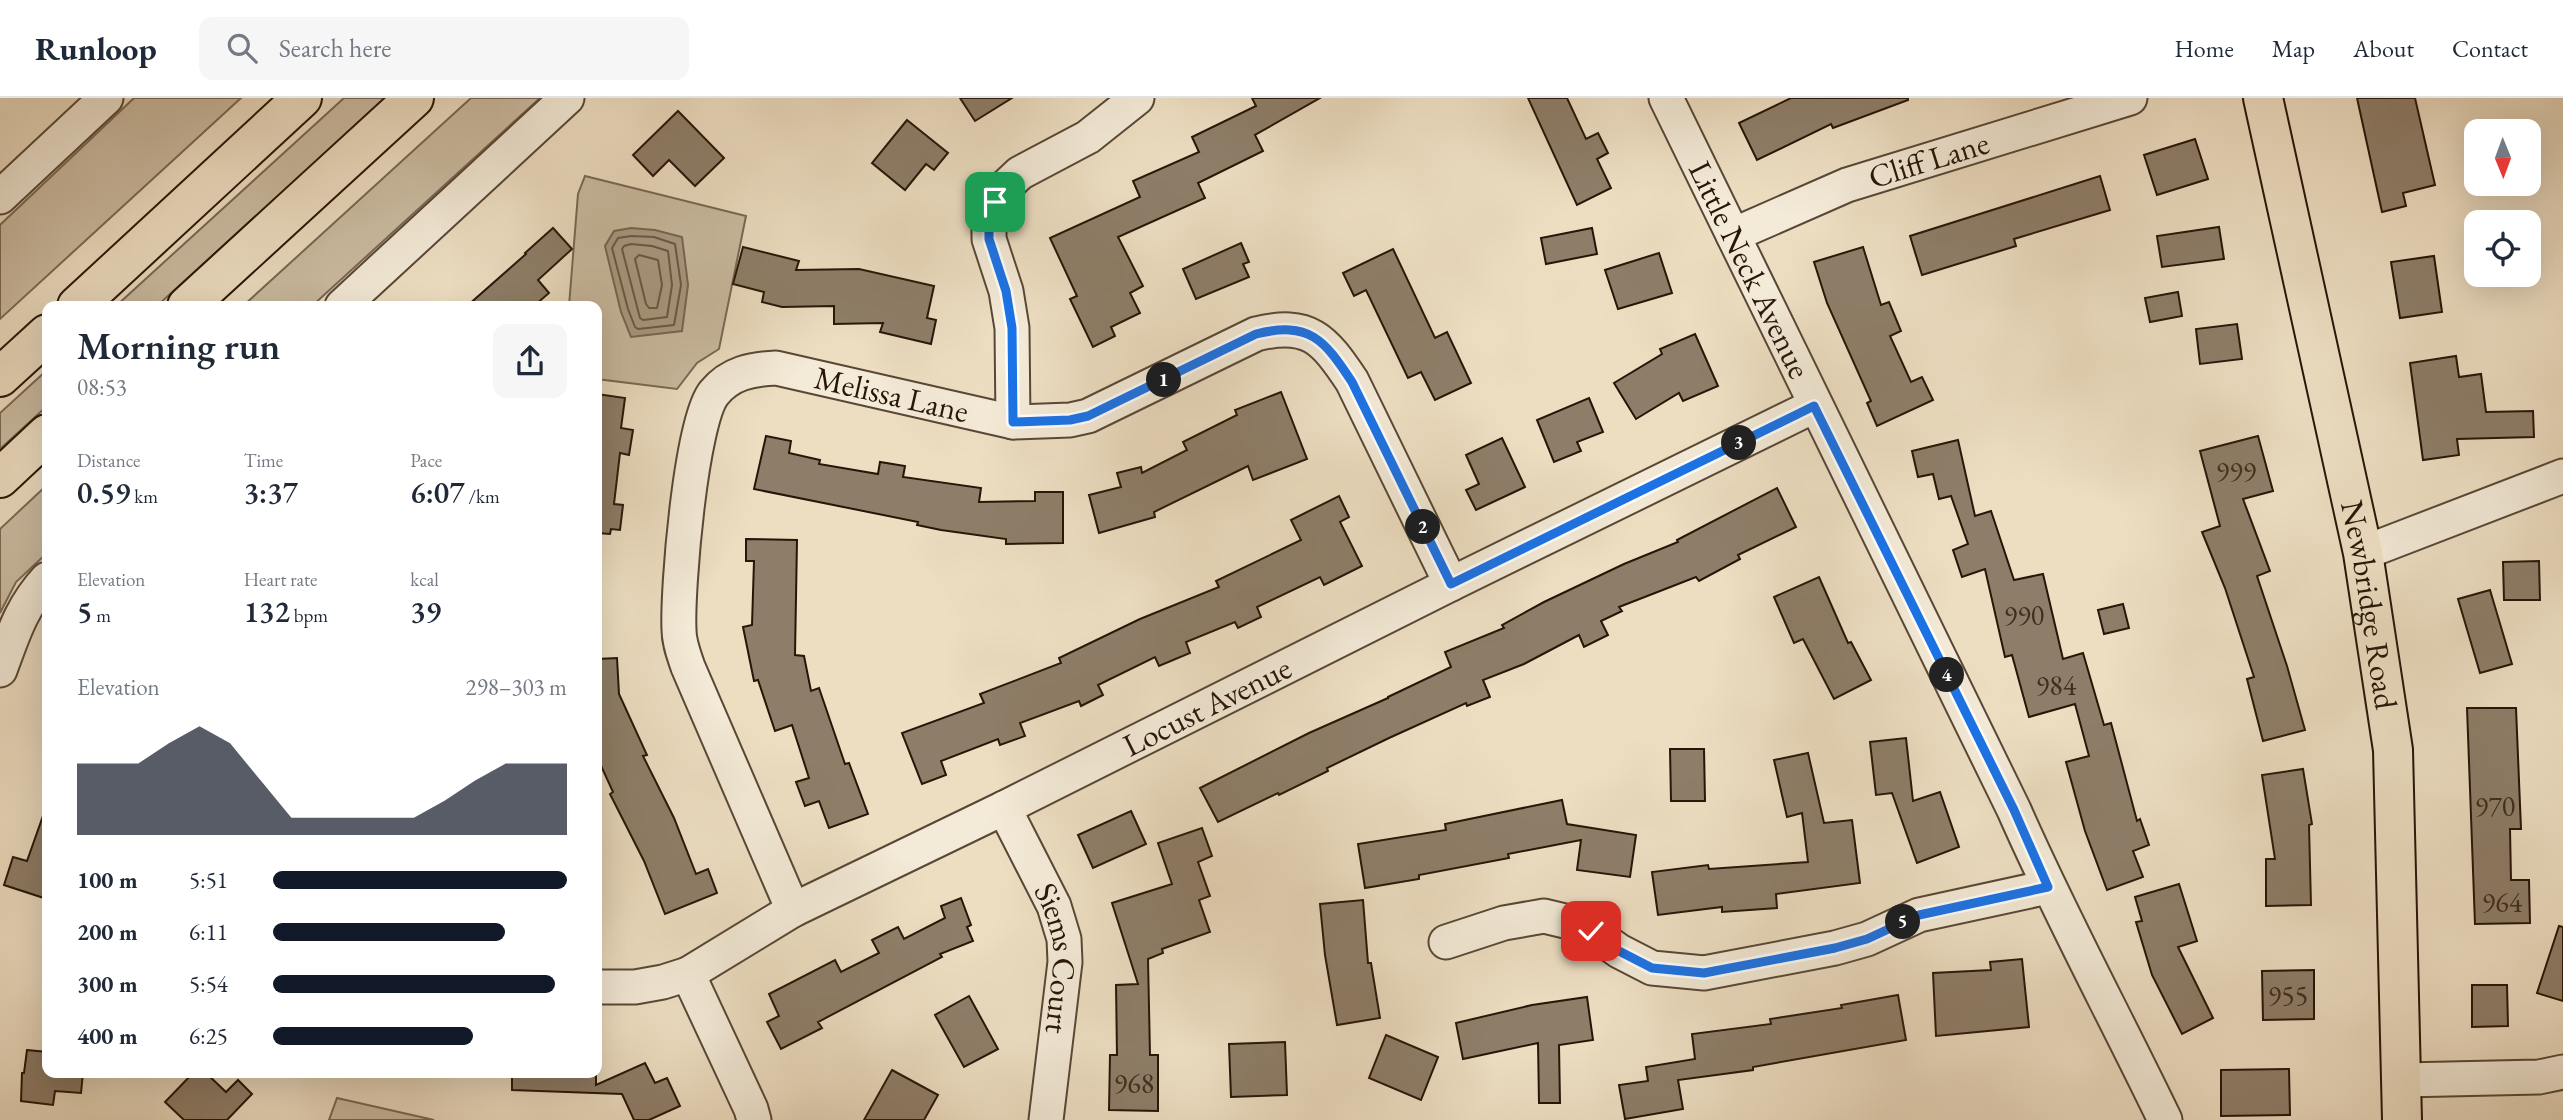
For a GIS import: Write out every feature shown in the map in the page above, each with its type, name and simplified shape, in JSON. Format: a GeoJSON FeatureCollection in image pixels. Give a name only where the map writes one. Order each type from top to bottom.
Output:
{"type":"FeatureCollection","features":[{"type":"Feature","properties":{"kind":"main road"},"geometry":{"type":"LineString","coordinates":[[82,301],[302,98]]}},
{"type":"Feature","properties":{"kind":"main road"},"geometry":{"type":"LineString","coordinates":[[192,301],[415,98]]}},
{"type":"Feature","properties":{"kind":"main road","name":"Newbridge Road"},"geometry":{"type":"LineString","coordinates":[[2263,98],[2363,553],[2393,750],[2402,1120]]}},
{"type":"Feature","properties":{"kind":"main road"},"geometry":{"type":"LineString","coordinates":[[0,377],[42,339]]}},
{"type":"Feature","properties":{"kind":"main road"},"geometry":{"type":"LineString","coordinates":[[0,478],[42,439]]}},
{"type":"Feature","properties":{"kind":"street"},"geometry":{"type":"LineString","coordinates":[[0,197],[106,98]]}},
{"type":"Feature","properties":{"kind":"street"},"geometry":{"type":"LineString","coordinates":[[347,301],[567,98]]}},
{"type":"Feature","properties":{"kind":"street"},"geometry":{"type":"LineString","coordinates":[[1013,422],[1012,328],[1006,291],[989,239],[989,220],[995,202],[1005,187],[1020,173],[1087,137],[1137,98]]}},
{"type":"Feature","properties":{"kind":"street","name":"Little Neck Avenue"},"geometry":{"type":"LineString","coordinates":[[1666,98],[1814,406],[2014,810],[2048,887],[2165,1120]]}},
{"type":"Feature","properties":{"kind":"street","name":"Cliff Lane"},"geometry":{"type":"LineString","coordinates":[[1734,235],[1847,186],[2130,98]]}},
{"type":"Feature","properties":{"kind":"street","name":"Melissa Lane"},"geometry":{"type":"LineString","coordinates":[[793,910],[688,667],[679,634],[678,592],[698,437],[706,405],[732,377],[754,369],[776,368],[1013,422],[1070,420],[1088,416],[1256,334],[1279,328],[1303,330],[1332,352],[1352,382],[1451,584]]}},
{"type":"Feature","properties":{"kind":"street","name":"Locust Avenue"},"geometry":{"type":"LineString","coordinates":[[602,987],[635,987],[688,974],[793,910],[1814,406]]}},
{"type":"Feature","properties":{"kind":"street"},"geometry":{"type":"LineString","coordinates":[[2363,553],[2563,476]]}},
{"type":"Feature","properties":{"kind":"street"},"geometry":{"type":"LineString","coordinates":[[0,670],[23,610],[42,585]]}},
{"type":"Feature","properties":{"kind":"street","name":"Siems Court"},"geometry":{"type":"LineString","coordinates":[[1004,808],[1055,906],[1065,939],[1065,962],[1046,1120]]}},
{"type":"Feature","properties":{"kind":"street"},"geometry":{"type":"LineString","coordinates":[[1446,942],[1504,923],[1544,916],[1591,931],[1619,951],[1652,968],[1704,973],[1835,948],[1867,939],[1919,915],[2048,887]]}},
{"type":"Feature","properties":{"kind":"street"},"geometry":{"type":"LineString","coordinates":[[688,974],[754,1120]]}},
{"type":"Feature","properties":{"kind":"street"},"geometry":{"type":"LineString","coordinates":[[2403,1080],[2539,1077],[2563,1072]]}},
{"type":"Feature","properties":{"kind":"shaded area"},"geometry":{"type":"Polygon","coordinates":[[[134,98],[241,98],[0,319],[0,225],[134,98]]]}},
{"type":"Feature","properties":{"kind":"shaded area"},"geometry":{"type":"Polygon","coordinates":[[[344,98],[385,98],[162,301],[121,301],[344,98]]]}},
{"type":"Feature","properties":{"kind":"shaded area"},"geometry":{"type":"Polygon","coordinates":[[[471,98],[540,98],[317,301],[248,301],[471,98]]]}},
{"type":"Feature","properties":{"kind":"shaded area"},"geometry":{"type":"Polygon","coordinates":[[[585,176],[746,216],[719,349],[697,363],[677,389],[602,380],[602,301],[569,301],[578,194],[585,176]]]}},
{"type":"Feature","properties":{"kind":"shaded area"},"geometry":{"type":"Polygon","coordinates":[[[42,375],[42,411],[0,449],[0,413],[42,375]]]}},
{"type":"Feature","properties":{"kind":"shaded area"},"geometry":{"type":"Polygon","coordinates":[[[42,490],[42,558],[16,582],[0,613],[0,529],[42,490]]]}},
{"type":"Feature","properties":{"kind":"shaded area"},"geometry":{"type":"Polygon","coordinates":[[[337,1098],[434,1120],[329,1120],[337,1098]]]}},
{"type":"Feature","properties":{"kind":"water"},"geometry":{"type":"Polygon","coordinates":[[[631,228],[655,230],[682,237],[688,285],[682,331],[631,337],[621,312],[605,246],[614,231],[631,228]]]}},
{"type":"Feature","properties":{"kind":"building"},"geometry":{"type":"Polygon","coordinates":[[[960,98],[1012,98],[975,121],[960,98]]]}},
{"type":"Feature","properties":{"kind":"building"},"geometry":{"type":"Polygon","coordinates":[[[1252,98],[1320,98],[1255,135],[1263,151],[1198,183],[1205,198],[1118,237],[1143,286],[1130,293],[1140,313],[1111,327],[1115,336],[1093,347],[1070,299],[1077,296],[1050,238],[1140,197],[1133,181],[1199,152],[1192,137],[1256,106],[1252,98]]]}},
{"type":"Feature","properties":{"kind":"building"},"geometry":{"type":"Polygon","coordinates":[[[1528,98],[1567,98],[1586,139],[1598,133],[1608,153],[1597,159],[1611,188],[1577,205],[1528,98]]]}},
{"type":"Feature","properties":{"kind":"building"},"geometry":{"type":"Polygon","coordinates":[[[1791,98],[1908,100],[1833,128],[1831,124],[1757,160],[1739,123],[1791,98]]]}},
{"type":"Feature","properties":{"kind":"building"},"geometry":{"type":"Polygon","coordinates":[[[2357,98],[2415,98],[2435,185],[2403,193],[2406,206],[2382,212],[2357,98]]]}},
{"type":"Feature","properties":{"kind":"building"},"geometry":{"type":"Polygon","coordinates":[[[678,111],[724,158],[695,186],[669,160],[653,176],[633,155],[678,111]]]}},
{"type":"Feature","properties":{"kind":"building"},"geometry":{"type":"Polygon","coordinates":[[[907,120],[948,153],[934,170],[926,164],[905,190],[872,163],[907,120]]]}},
{"type":"Feature","properties":{"kind":"building"},"geometry":{"type":"Polygon","coordinates":[[[2195,139],[2208,179],[2157,195],[2144,155],[2195,139]]]}},
{"type":"Feature","properties":{"kind":"building"},"geometry":{"type":"Polygon","coordinates":[[[2100,176],[2110,210],[2014,239],[2016,246],[1922,275],[1910,236],[2100,176]]]}},
{"type":"Feature","properties":{"kind":"building"},"geometry":{"type":"Polygon","coordinates":[[[2219,227],[2224,259],[2162,267],[2157,236],[2219,227]]]}},
{"type":"Feature","properties":{"kind":"building"},"geometry":{"type":"Polygon","coordinates":[[[553,228],[572,249],[538,280],[549,293],[540,301],[473,301],[526,254],[553,228]]]}},
{"type":"Feature","properties":{"kind":"building"},"geometry":{"type":"Polygon","coordinates":[[[1592,228],[1597,254],[1546,264],[1541,238],[1592,228]]]}},
{"type":"Feature","properties":{"kind":"building"},"geometry":{"type":"Polygon","coordinates":[[[1241,243],[1249,262],[1243,264],[1249,277],[1196,299],[1183,269],[1241,243]]]}},
{"type":"Feature","properties":{"kind":"building"},"geometry":{"type":"Polygon","coordinates":[[[743,247],[799,261],[796,270],[859,269],[934,286],[927,318],[936,320],[931,344],[880,332],[883,323],[834,324],[834,306],[782,307],[762,302],[764,292],[733,284],[743,247]]]}},
{"type":"Feature","properties":{"kind":"building"},"geometry":{"type":"Polygon","coordinates":[[[1863,247],[1881,305],[1889,302],[1901,331],[1890,336],[1911,382],[1922,377],[1933,400],[1877,426],[1867,403],[1871,401],[1827,303],[1814,262],[1863,247]]]}},
{"type":"Feature","properties":{"kind":"building"},"geometry":{"type":"Polygon","coordinates":[[[1393,249],[1435,338],[1447,332],[1471,383],[1435,400],[1421,372],[1408,378],[1366,290],[1354,296],[1343,273],[1393,249]]]}},
{"type":"Feature","properties":{"kind":"building"},"geometry":{"type":"Polygon","coordinates":[[[1659,253],[1672,293],[1618,309],[1605,270],[1659,253]]]}},
{"type":"Feature","properties":{"kind":"building"},"geometry":{"type":"Polygon","coordinates":[[[2434,256],[2442,312],[2400,318],[2391,262],[2434,256]]]}},
{"type":"Feature","properties":{"kind":"building"},"geometry":{"type":"Polygon","coordinates":[[[2178,292],[2182,316],[2150,322],[2145,298],[2178,292]]]}},
{"type":"Feature","properties":{"kind":"building"},"geometry":{"type":"Polygon","coordinates":[[[2237,324],[2242,359],[2200,364],[2196,329],[2237,324]]]}},
{"type":"Feature","properties":{"kind":"building"},"geometry":{"type":"Polygon","coordinates":[[[1695,334],[1718,386],[1683,401],[1679,393],[1636,419],[1614,383],[1662,354],[1660,349],[1695,334]]]}},
{"type":"Feature","properties":{"kind":"building"},"geometry":{"type":"Polygon","coordinates":[[[2456,356],[2459,377],[2481,374],[2486,412],[2533,411],[2534,437],[2457,439],[2459,455],[2423,460],[2410,363],[2456,356]]]}},
{"type":"Feature","properties":{"kind":"building"},"geometry":{"type":"Polygon","coordinates":[[[1281,392],[1307,459],[1253,480],[1248,466],[1154,512],[1155,517],[1099,533],[1089,495],[1121,487],[1117,473],[1141,467],[1142,473],[1187,450],[1183,442],[1237,415],[1235,410],[1281,392]]]}},
{"type":"Feature","properties":{"kind":"building"},"geometry":{"type":"Polygon","coordinates":[[[602,395],[625,398],[621,428],[633,430],[629,455],[620,453],[614,504],[623,505],[620,530],[611,529],[610,534],[602,533],[602,395]]]}},
{"type":"Feature","properties":{"kind":"building"},"geometry":{"type":"Polygon","coordinates":[[[1589,398],[1603,432],[1577,442],[1581,451],[1554,462],[1537,420],[1589,398]]]}},
{"type":"Feature","properties":{"kind":"building"},"geometry":{"type":"Polygon","coordinates":[[[766,436],[791,441],[789,453],[820,460],[819,464],[878,474],[880,462],[905,466],[903,477],[981,488],[979,502],[1035,501],[1035,492],[1063,492],[1063,543],[1006,544],[1006,539],[941,530],[917,525],[918,522],[754,489],[766,436]]]}},
{"type":"Feature","properties":{"kind":"building"},"geometry":{"type":"Polygon","coordinates":[[[2258,436],[2273,491],[2243,499],[2270,571],[2257,576],[2305,730],[2263,741],[2247,679],[2254,677],[2225,588],[2202,532],[2220,526],[2200,451],[2258,436]]]}},
{"type":"Feature","properties":{"kind":"building"},"geometry":{"type":"Polygon","coordinates":[[[1502,438],[1525,487],[1476,510],[1466,490],[1479,484],[1466,455],[1502,438]]]}},
{"type":"Feature","properties":{"kind":"building"},"geometry":{"type":"Polygon","coordinates":[[[1958,440],[1975,516],[1991,511],[2014,580],[2043,574],[2063,659],[2083,653],[2104,725],[2111,723],[2137,821],[2140,819],[2149,845],[2133,851],[2143,877],[2107,890],[2085,831],[2066,762],[2089,756],[2075,704],[2029,717],[2012,655],[2005,657],[1985,569],[1962,577],[1953,550],[1968,544],[1951,496],[1939,499],[1933,474],[1918,477],[1912,451],[1958,440]]]}},
{"type":"Feature","properties":{"kind":"building"},"geometry":{"type":"Polygon","coordinates":[[[1777,488],[1796,527],[1738,555],[1740,559],[1699,581],[1696,577],[1619,607],[1622,611],[1601,621],[1608,635],[1584,647],[1579,635],[1524,664],[1483,680],[1490,697],[1467,706],[1466,703],[1389,738],[1327,768],[1328,771],[1218,822],[1200,788],[1309,733],[1451,667],[1445,652],[1504,628],[1502,625],[1544,602],[1678,542],[1677,540],[1777,488]]]}},
{"type":"Feature","properties":{"kind":"building"},"geometry":{"type":"Polygon","coordinates":[[[1339,496],[1349,517],[1340,522],[1362,566],[1324,585],[1320,577],[1257,607],[1261,617],[1238,628],[1235,622],[1186,642],[1190,653],[1159,666],[1155,657],[1098,685],[1103,695],[1081,706],[1079,701],[1020,723],[1025,736],[1000,745],[998,739],[941,761],[946,775],[922,784],[902,733],[984,703],[980,694],[1061,663],[1059,658],[1140,619],[1219,587],[1216,581],[1301,540],[1291,520],[1339,496]]]}},
{"type":"Feature","properties":{"kind":"building"},"geometry":{"type":"Polygon","coordinates":[[[746,539],[797,540],[795,655],[804,656],[811,691],[819,688],[845,764],[849,763],[868,814],[829,828],[819,801],[805,806],[796,782],[809,778],[792,725],[775,731],[758,680],[754,681],[743,627],[752,625],[754,561],[746,561],[746,539]]]}},
{"type":"Feature","properties":{"kind":"building"},"geometry":{"type":"Polygon","coordinates":[[[2539,561],[2540,600],[2504,600],[2503,562],[2539,561]]]}},
{"type":"Feature","properties":{"kind":"building"},"geometry":{"type":"Polygon","coordinates":[[[1819,577],[1848,643],[1851,642],[1871,680],[1834,699],[1803,639],[1794,643],[1774,597],[1819,577]]]}},
{"type":"Feature","properties":{"kind":"building"},"geometry":{"type":"Polygon","coordinates":[[[2490,590],[2512,664],[2480,673],[2458,599],[2490,590]]]}},
{"type":"Feature","properties":{"kind":"building"},"geometry":{"type":"Polygon","coordinates":[[[2123,604],[2129,628],[2104,634],[2098,610],[2123,604]]]}},
{"type":"Feature","properties":{"kind":"building"},"geometry":{"type":"Polygon","coordinates":[[[617,658],[619,694],[647,755],[643,756],[674,818],[696,874],[708,869],[717,893],[665,914],[644,861],[610,794],[613,792],[602,768],[602,659],[617,658]]]}},
{"type":"Feature","properties":{"kind":"building"},"geometry":{"type":"Polygon","coordinates":[[[2467,708],[2516,708],[2521,829],[2510,829],[2511,880],[2529,880],[2530,923],[2475,924],[2467,708]]]}},
{"type":"Feature","properties":{"kind":"building"},"geometry":{"type":"Polygon","coordinates":[[[1906,738],[1913,801],[1940,792],[1959,847],[1917,863],[1892,793],[1876,795],[1870,742],[1906,738]]]}},
{"type":"Feature","properties":{"kind":"building"},"geometry":{"type":"Polygon","coordinates":[[[1670,749],[1704,749],[1705,801],[1671,801],[1670,749]]]}},
{"type":"Feature","properties":{"kind":"building"},"geometry":{"type":"Polygon","coordinates":[[[1808,753],[1824,823],[1852,820],[1860,883],[1776,894],[1777,908],[1722,912],[1722,907],[1658,915],[1652,872],[1708,865],[1709,869],[1808,862],[1802,813],[1787,817],[1774,760],[1808,753]]]}},
{"type":"Feature","properties":{"kind":"building"},"geometry":{"type":"Polygon","coordinates":[[[2303,769],[2312,824],[2309,825],[2311,905],[2266,906],[2266,859],[2275,859],[2262,775],[2303,769]]]}},
{"type":"Feature","properties":{"kind":"building"},"geometry":{"type":"Polygon","coordinates":[[[1562,800],[1567,824],[1636,835],[1630,877],[1577,870],[1581,840],[1508,854],[1509,858],[1419,875],[1419,879],[1365,888],[1358,844],[1446,830],[1445,824],[1562,800]]]}},
{"type":"Feature","properties":{"kind":"building"},"geometry":{"type":"Polygon","coordinates":[[[1131,811],[1146,844],[1093,868],[1078,835],[1131,811]]]}},
{"type":"Feature","properties":{"kind":"building"},"geometry":{"type":"Polygon","coordinates":[[[42,819],[42,897],[4,885],[13,857],[27,861],[42,819]]]}},
{"type":"Feature","properties":{"kind":"building"},"geometry":{"type":"Polygon","coordinates":[[[1202,828],[1212,856],[1198,862],[1210,896],[1199,900],[1210,932],[1162,949],[1163,953],[1148,959],[1150,1055],[1158,1055],[1158,1111],[1109,1110],[1110,1055],[1117,1055],[1116,985],[1138,984],[1112,903],[1172,884],[1158,843],[1202,828]]]}},
{"type":"Feature","properties":{"kind":"building"},"geometry":{"type":"Polygon","coordinates":[[[2179,884],[2197,941],[2178,947],[2213,1018],[2182,1034],[2152,975],[2136,922],[2142,921],[2135,897],[2179,884]]]}},
{"type":"Feature","properties":{"kind":"building"},"geometry":{"type":"Polygon","coordinates":[[[961,898],[971,925],[967,927],[973,941],[940,954],[942,957],[818,1022],[822,1028],[781,1049],[767,1022],[779,1016],[769,994],[835,960],[841,972],[879,953],[872,940],[898,927],[904,939],[945,918],[941,906],[961,898]]]}},
{"type":"Feature","properties":{"kind":"building"},"geometry":{"type":"Polygon","coordinates":[[[1363,900],[1368,963],[1371,963],[1380,1018],[1337,1025],[1325,955],[1320,904],[1363,900]]]}},
{"type":"Feature","properties":{"kind":"building"},"geometry":{"type":"Polygon","coordinates":[[[2559,926],[2563,927],[2563,1001],[2537,993],[2559,926]]]}},
{"type":"Feature","properties":{"kind":"building"},"geometry":{"type":"Polygon","coordinates":[[[2022,959],[2029,1027],[1936,1036],[1933,973],[1991,970],[1990,962],[2022,959]]]}},
{"type":"Feature","properties":{"kind":"building"},"geometry":{"type":"Polygon","coordinates":[[[2314,970],[2314,1019],[2263,1020],[2262,971],[2314,970]]]}},
{"type":"Feature","properties":{"kind":"building"},"geometry":{"type":"Polygon","coordinates":[[[2472,985],[2507,985],[2508,1026],[2472,1027],[2472,985]]]}},
{"type":"Feature","properties":{"kind":"building"},"geometry":{"type":"Polygon","coordinates":[[[1898,995],[1906,1040],[1753,1067],[1753,1070],[1678,1080],[1683,1109],[1625,1119],[1619,1085],[1648,1081],[1646,1067],[1695,1059],[1692,1034],[1771,1024],[1770,1019],[1842,1008],[1841,1005],[1898,995]]]}},
{"type":"Feature","properties":{"kind":"building"},"geometry":{"type":"Polygon","coordinates":[[[969,996],[998,1049],[964,1067],[935,1015],[969,996]]]}},
{"type":"Feature","properties":{"kind":"building"},"geometry":{"type":"Polygon","coordinates":[[[1587,997],[1593,1040],[1559,1045],[1560,1103],[1539,1103],[1538,1043],[1463,1059],[1456,1023],[1532,1005],[1587,997]]]}},
{"type":"Feature","properties":{"kind":"building"},"geometry":{"type":"Polygon","coordinates":[[[1386,1035],[1438,1057],[1421,1100],[1369,1078],[1386,1035]]]}},
{"type":"Feature","properties":{"kind":"building"},"geometry":{"type":"Polygon","coordinates":[[[1285,1042],[1287,1095],[1231,1097],[1229,1044],[1285,1042]]]}},
{"type":"Feature","properties":{"kind":"building"},"geometry":{"type":"Polygon","coordinates":[[[27,1050],[42,1052],[42,1078],[82,1078],[81,1093],[55,1091],[53,1105],[21,1101],[27,1050]]]}},
{"type":"Feature","properties":{"kind":"building"},"geometry":{"type":"Polygon","coordinates":[[[645,1063],[655,1083],[667,1078],[680,1106],[649,1120],[634,1120],[622,1094],[512,1090],[512,1078],[596,1078],[596,1085],[645,1063]]]}},
{"type":"Feature","properties":{"kind":"building"},"geometry":{"type":"Polygon","coordinates":[[[2289,1069],[2290,1115],[2221,1116],[2221,1070],[2289,1069]]]}},
{"type":"Feature","properties":{"kind":"building"},"geometry":{"type":"Polygon","coordinates":[[[892,1070],[938,1095],[924,1120],[864,1120],[892,1070]]]}},
{"type":"Feature","properties":{"kind":"building"},"geometry":{"type":"Polygon","coordinates":[[[188,1078],[211,1078],[226,1092],[238,1080],[252,1094],[227,1120],[184,1120],[165,1102],[188,1078]]]}},
{"type":"Feature","properties":{"kind":"route"},"geometry":{"type":"LineString","coordinates":[[995,202],[989,220],[989,239],[1006,291],[1012,328],[1013,422],[1070,420],[1088,416],[1256,334],[1279,328],[1303,330],[1332,352],[1352,382],[1451,584],[1814,406],[2014,810],[2048,887],[1919,915],[1867,939],[1835,948],[1704,973],[1652,968],[1619,951],[1591,931]]}}]}
